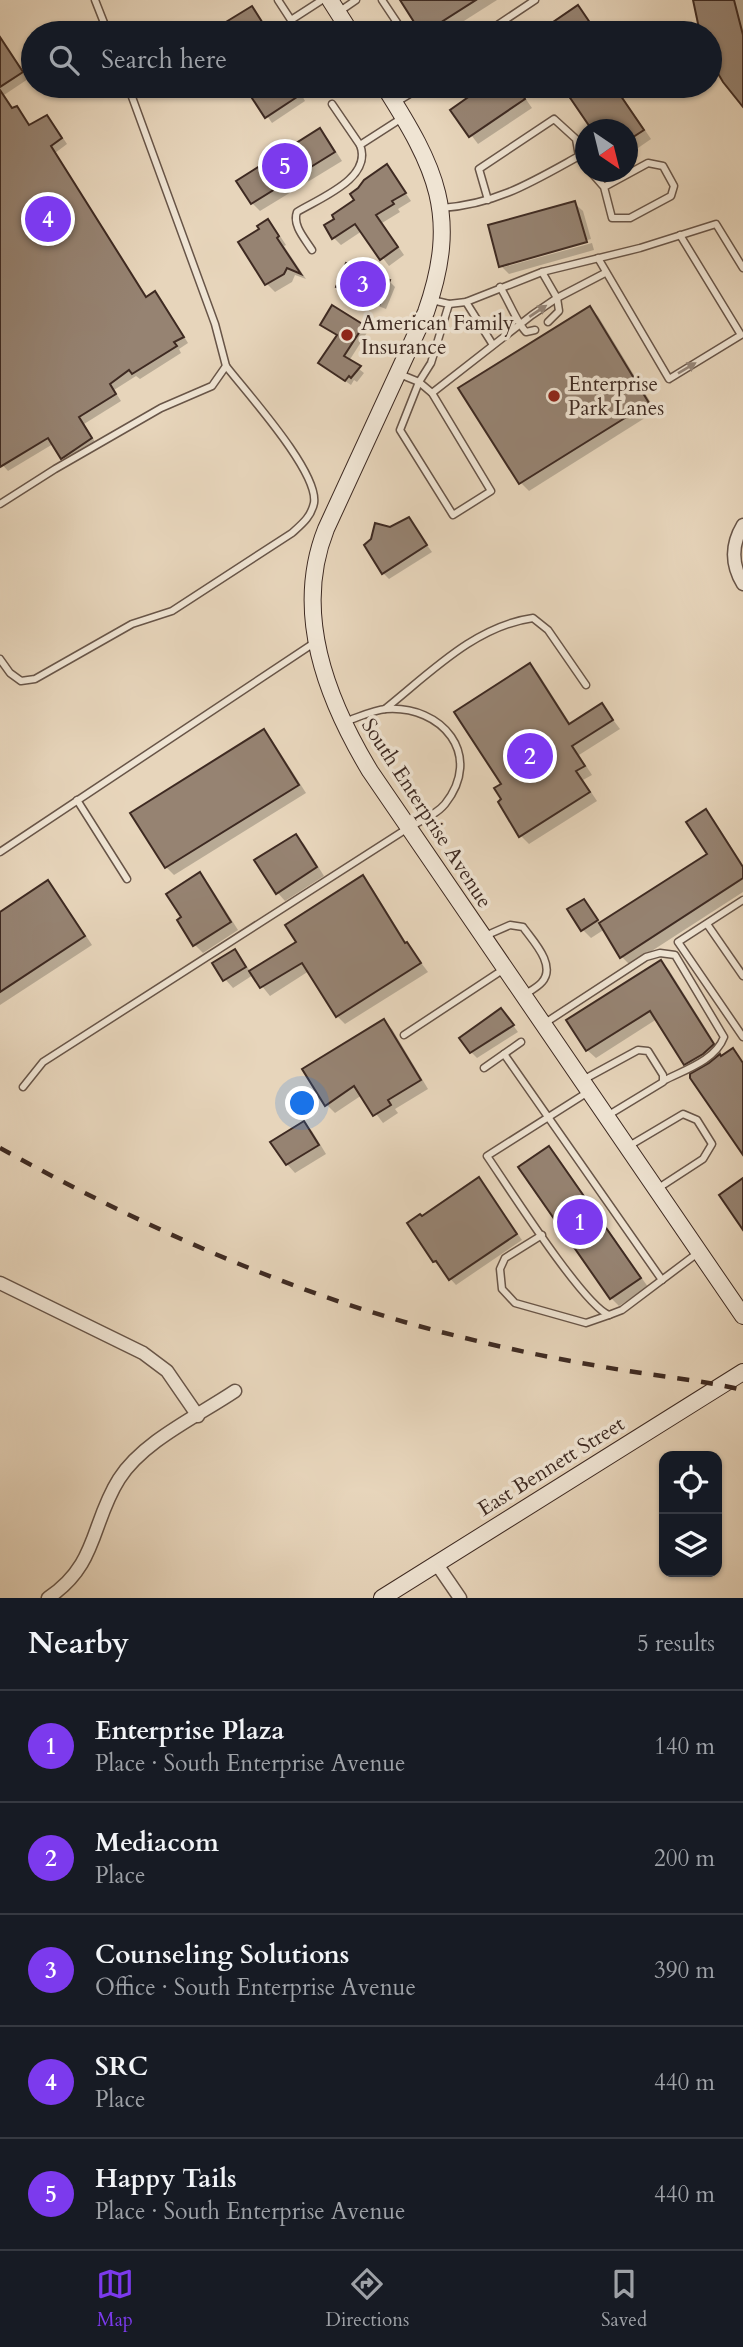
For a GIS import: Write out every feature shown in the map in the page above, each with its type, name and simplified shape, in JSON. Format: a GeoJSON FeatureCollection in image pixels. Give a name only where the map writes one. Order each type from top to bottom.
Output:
{"type":"FeatureCollection","features":[{"type":"Feature","properties":{"kind":"street"},"geometry":{"type":"LineString","coordinates":[[334,6],[343,21]]}},
{"type":"Feature","properties":{"kind":"street","name":"South Enterprise Avenue"},"geometry":{"type":"LineString","coordinates":[[392,98],[427,160],[440,208],[443,232],[437,277],[430,300],[320,543],[312,591],[316,642],[328,687],[343,722],[370,771],[743,1316]]}},
{"type":"Feature","properties":{"kind":"street"},"geometry":{"type":"LineString","coordinates":[[743,525],[732,558],[743,584]]}},
{"type":"Feature","properties":{"kind":"street"},"geometry":{"type":"LineString","coordinates":[[0,1283],[144,1353],[166,1371],[198,1416]]}},
{"type":"Feature","properties":{"kind":"street","name":"East Bennett Street"},"geometry":{"type":"LineString","coordinates":[[382,1598],[743,1372]]}},
{"type":"Feature","properties":{"kind":"street"},"geometry":{"type":"LineString","coordinates":[[48,1598],[69,1581],[83,1562],[113,1490],[126,1470],[143,1452],[235,1391]]}},
{"type":"Feature","properties":{"kind":"street"},"geometry":{"type":"LineString","coordinates":[[436,1563],[460,1598]]}},
{"type":"Feature","properties":{"kind":"lane"},"geometry":{"type":"LineString","coordinates":[[95,0],[103,21]]}},
{"type":"Feature","properties":{"kind":"lane"},"geometry":{"type":"LineString","coordinates":[[278,0],[291,20],[322,0]]}},
{"type":"Feature","properties":{"kind":"lane"},"geometry":{"type":"LineString","coordinates":[[334,6],[356,0]]}},
{"type":"Feature","properties":{"kind":"lane"},"geometry":{"type":"LineString","coordinates":[[382,0],[396,21]]}},
{"type":"Feature","properties":{"kind":"lane"},"geometry":{"type":"LineString","coordinates":[[504,21],[535,0]]}},
{"type":"Feature","properties":{"kind":"lane"},"geometry":{"type":"LineString","coordinates":[[0,659],[20,681],[34,678],[132,624],[172,611],[292,533],[309,517],[314,493],[292,449],[226,366],[211,311],[132,98]]}},
{"type":"Feature","properties":{"kind":"lane"},"geometry":{"type":"LineString","coordinates":[[360,145],[412,98]]}},
{"type":"Feature","properties":{"kind":"lane"},"geometry":{"type":"LineString","coordinates":[[312,250],[296,224],[297,212],[353,177],[364,154],[332,104]]}},
{"type":"Feature","properties":{"kind":"lane"},"geometry":{"type":"LineString","coordinates":[[488,200],[479,169],[554,119],[575,138]]}},
{"type":"Feature","properties":{"kind":"lane"},"geometry":{"type":"LineString","coordinates":[[440,208],[468,206],[511,193],[575,158]]}},
{"type":"Feature","properties":{"kind":"lane"},"geometry":{"type":"LineString","coordinates":[[600,182],[604,187],[612,218],[630,218],[671,196],[674,186],[663,166],[649,163],[604,187]]}},
{"type":"Feature","properties":{"kind":"lane"},"geometry":{"type":"LineString","coordinates":[[430,300],[449,304],[466,302],[542,272],[716,224],[743,268]]}},
{"type":"Feature","properties":{"kind":"lane"},"geometry":{"type":"LineString","coordinates":[[598,258],[669,379],[741,335],[680,235]]}},
{"type":"Feature","properties":{"kind":"lane"},"geometry":{"type":"LineString","coordinates":[[542,272],[557,298],[559,311],[548,323]]}},
{"type":"Feature","properties":{"kind":"lane"},"geometry":{"type":"LineString","coordinates":[[432,393],[519,324],[557,298],[605,273]]}},
{"type":"Feature","properties":{"kind":"lane"},"geometry":{"type":"LineString","coordinates":[[500,287],[517,314],[519,324],[526,332],[535,330]]}},
{"type":"Feature","properties":{"kind":"lane"},"geometry":{"type":"LineString","coordinates":[[466,302],[494,345]]}},
{"type":"Feature","properties":{"kind":"lane"},"geometry":{"type":"LineString","coordinates":[[397,373],[419,383],[432,393],[491,492],[453,515],[400,430],[419,383],[431,363],[449,304]]}},
{"type":"Feature","properties":{"kind":"lane"},"geometry":{"type":"LineString","coordinates":[[0,504],[161,408],[212,386],[226,366]]}},
{"type":"Feature","properties":{"kind":"lane"},"geometry":{"type":"LineString","coordinates":[[343,722],[385,709],[464,645],[514,620],[533,618],[548,630],[586,685]]}},
{"type":"Feature","properties":{"kind":"lane"},"geometry":{"type":"LineString","coordinates":[[0,852],[316,642]]}},
{"type":"Feature","properties":{"kind":"lane"},"geometry":{"type":"LineString","coordinates":[[23,1087],[43,1062],[432,815],[444,804],[462,766],[457,746],[445,726],[423,713],[385,709]]}},
{"type":"Feature","properties":{"kind":"lane"},"geometry":{"type":"LineString","coordinates":[[77,800],[127,879]]}},
{"type":"Feature","properties":{"kind":"lane"},"geometry":{"type":"LineString","coordinates":[[743,901],[678,942],[743,1037]]}},
{"type":"Feature","properties":{"kind":"lane"},"geometry":{"type":"LineString","coordinates":[[707,924],[743,976]]}},
{"type":"Feature","properties":{"kind":"lane"},"geometry":{"type":"LineString","coordinates":[[482,937],[510,925],[523,927],[545,959],[547,973],[543,981],[522,996]]}},
{"type":"Feature","properties":{"kind":"lane"},"geometry":{"type":"LineString","coordinates":[[542,1025],[646,957],[660,953],[675,955],[724,1037],[720,1046],[709,1057],[663,1081],[606,1117]]}},
{"type":"Feature","properties":{"kind":"lane"},"geometry":{"type":"LineString","coordinates":[[404,1035],[504,969]]}},
{"type":"Feature","properties":{"kind":"lane"},"geometry":{"type":"LineString","coordinates":[[484,1068],[521,1042]]}},
{"type":"Feature","properties":{"kind":"lane"},"geometry":{"type":"LineString","coordinates":[[609,1315],[594,1305],[487,1156],[548,1117],[584,1086],[638,1050],[648,1051],[663,1075],[663,1081]]}},
{"type":"Feature","properties":{"kind":"lane"},"geometry":{"type":"LineString","coordinates":[[504,1055],[662,1280]]}},
{"type":"Feature","properties":{"kind":"lane"},"geometry":{"type":"LineString","coordinates":[[626,1148],[683,1114],[697,1120],[712,1144],[703,1159],[656,1190]]}},
{"type":"Feature","properties":{"kind":"lane"},"geometry":{"type":"LineString","coordinates":[[542,1235],[505,1258],[500,1269],[502,1289],[515,1303],[586,1323],[622,1310],[699,1252]]}},
{"type":"Feature","properties":{"kind":"building"},"geometry":{"type":"Polygon","coordinates":[[[400,0],[476,0],[443,21],[413,21],[400,0]]]}},
{"type":"Feature","properties":{"kind":"building"},"geometry":{"type":"Polygon","coordinates":[[[693,0],[734,0],[743,35],[743,107],[722,80],[722,21],[697,21],[693,0]]]}},
{"type":"Feature","properties":{"kind":"building"},"geometry":{"type":"Polygon","coordinates":[[[578,5],[589,21],[555,21],[578,5]]]}},
{"type":"Feature","properties":{"kind":"building"},"geometry":{"type":"Polygon","coordinates":[[[252,6],[261,21],[228,21],[252,6]]]}},
{"type":"Feature","properties":{"kind":"building"},"geometry":{"type":"Polygon","coordinates":[[[0,37],[21,69],[21,73],[0,87],[0,37]]]}},
{"type":"Feature","properties":{"kind":"building"},"geometry":{"type":"Polygon","coordinates":[[[0,90],[12,108],[17,106],[29,125],[47,115],[62,138],[51,146],[146,297],[155,291],[184,337],[174,342],[177,346],[132,374],[129,370],[110,384],[116,394],[79,417],[92,438],[61,459],[48,438],[0,467],[0,90]]]}},
{"type":"Feature","properties":{"kind":"building"},"geometry":{"type":"Polygon","coordinates":[[[252,98],[295,98],[265,118],[252,98]]]}},
{"type":"Feature","properties":{"kind":"building"},"geometry":{"type":"Polygon","coordinates":[[[467,98],[525,99],[469,137],[450,110],[467,98]]]}},
{"type":"Feature","properties":{"kind":"building"},"geometry":{"type":"Polygon","coordinates":[[[570,98],[622,98],[636,119],[584,119],[570,98]]]}},
{"type":"Feature","properties":{"kind":"building"},"geometry":{"type":"Polygon","coordinates":[[[638,121],[644,130],[638,134],[638,121]]]}},
{"type":"Feature","properties":{"kind":"building"},"geometry":{"type":"Polygon","coordinates":[[[320,128],[335,152],[251,204],[236,181],[320,128]]]}},
{"type":"Feature","properties":{"kind":"building"},"geometry":{"type":"Polygon","coordinates":[[[387,164],[406,193],[376,215],[398,247],[380,260],[355,224],[332,239],[324,225],[334,219],[332,215],[354,200],[350,194],[364,180],[387,164]]]}},
{"type":"Feature","properties":{"kind":"building"},"geometry":{"type":"Polygon","coordinates":[[[575,201],[587,242],[499,267],[488,225],[575,201]]]}},
{"type":"Feature","properties":{"kind":"building"},"geometry":{"type":"Polygon","coordinates":[[[268,219],[301,274],[287,268],[284,274],[265,285],[238,242],[259,229],[257,226],[268,219]]]}},
{"type":"Feature","properties":{"kind":"building"},"geometry":{"type":"Polygon","coordinates":[[[346,263],[390,280],[380,304],[336,287],[346,263]]]}},
{"type":"Feature","properties":{"kind":"building"},"geometry":{"type":"Polygon","coordinates":[[[332,305],[364,325],[344,356],[361,366],[345,381],[318,363],[337,335],[320,325],[332,305]]]}},
{"type":"Feature","properties":{"kind":"building","name":"Enterprise Park Lanes"},"geometry":{"type":"Polygon","coordinates":[[[590,306],[649,403],[519,484],[458,388],[590,306]]]}},
{"type":"Feature","properties":{"kind":"building"},"geometry":{"type":"Polygon","coordinates":[[[409,517],[427,545],[382,574],[364,545],[371,539],[375,523],[390,527],[409,517]]]}},
{"type":"Feature","properties":{"kind":"building"},"geometry":{"type":"Polygon","coordinates":[[[530,663],[569,724],[602,703],[613,720],[572,746],[585,766],[576,771],[590,792],[519,837],[498,802],[501,799],[494,788],[501,784],[454,712],[530,663]]]}},
{"type":"Feature","properties":{"kind":"building"},"geometry":{"type":"Polygon","coordinates":[[[264,729],[299,785],[165,868],[130,813],[264,729]]]}},
{"type":"Feature","properties":{"kind":"building"},"geometry":{"type":"Polygon","coordinates":[[[706,809],[743,867],[743,878],[620,958],[599,923],[707,854],[686,822],[706,809]]]}},
{"type":"Feature","properties":{"kind":"building"},"geometry":{"type":"Polygon","coordinates":[[[296,834],[317,867],[276,894],[254,860],[296,834]]]}},
{"type":"Feature","properties":{"kind":"building"},"geometry":{"type":"Polygon","coordinates":[[[200,872],[231,922],[193,946],[177,920],[181,917],[166,894],[200,872]]]}},
{"type":"Feature","properties":{"kind":"building"},"geometry":{"type":"Polygon","coordinates":[[[363,875],[405,943],[407,942],[421,963],[336,1017],[302,963],[260,988],[249,971],[296,942],[285,925],[363,875]]]}},
{"type":"Feature","properties":{"kind":"building"},"geometry":{"type":"Polygon","coordinates":[[[48,880],[85,936],[0,992],[0,912],[48,880]]]}},
{"type":"Feature","properties":{"kind":"building"},"geometry":{"type":"Polygon","coordinates":[[[584,899],[598,920],[581,931],[567,909],[584,899]]]}},
{"type":"Feature","properties":{"kind":"building"},"geometry":{"type":"Polygon","coordinates":[[[235,949],[246,967],[223,981],[212,963],[235,949]]]}},
{"type":"Feature","properties":{"kind":"building"},"geometry":{"type":"Polygon","coordinates":[[[661,960],[714,1044],[684,1065],[650,1011],[586,1051],[566,1020],[661,960]]]}},
{"type":"Feature","properties":{"kind":"building"},"geometry":{"type":"Polygon","coordinates":[[[501,1008],[514,1025],[470,1053],[459,1038],[501,1008]]]}},
{"type":"Feature","properties":{"kind":"building"},"geometry":{"type":"Polygon","coordinates":[[[384,1019],[421,1080],[388,1100],[391,1105],[373,1116],[354,1086],[325,1106],[302,1069],[384,1019]]]}},
{"type":"Feature","properties":{"kind":"building"},"geometry":{"type":"Polygon","coordinates":[[[733,1048],[743,1063],[743,1155],[690,1078],[690,1074],[733,1048]]]}},
{"type":"Feature","properties":{"kind":"building"},"geometry":{"type":"Polygon","coordinates":[[[304,1121],[319,1145],[286,1165],[270,1142],[304,1121]]]}},
{"type":"Feature","properties":{"kind":"building"},"geometry":{"type":"Polygon","coordinates":[[[549,1146],[641,1278],[610,1299],[518,1167],[549,1146]]]}},
{"type":"Feature","properties":{"kind":"building"},"geometry":{"type":"Polygon","coordinates":[[[479,1177],[517,1234],[449,1280],[436,1261],[433,1262],[407,1223],[420,1214],[422,1216],[479,1177]]]}},
{"type":"Feature","properties":{"kind":"building"},"geometry":{"type":"Polygon","coordinates":[[[743,1178],[743,1230],[719,1195],[743,1178]]]}},
{"type":"Feature","properties":{"kind":"railway"},"geometry":{"type":"LineString","coordinates":[[0,1148],[167,1233],[224,1258],[341,1302],[401,1321],[523,1352],[743,1390]]}},
{"type":"Feature","properties":{"kind":"place","name":"Happy Tails"},"geometry":{"type":"Point","coordinates":[285,166]}},
{"type":"Feature","properties":{"kind":"place","name":"SRC"},"geometry":{"type":"Point","coordinates":[48,219]}},
{"type":"Feature","properties":{"kind":"place","name":"Counseling Solutions"},"geometry":{"type":"Point","coordinates":[363,284]}},
{"type":"Feature","properties":{"kind":"place","name":"American Family Insurance"},"geometry":{"type":"Point","coordinates":[347,335]}},
{"type":"Feature","properties":{"kind":"place","name":"Enterprise Park Lanes"},"geometry":{"type":"Point","coordinates":[554,396]}},
{"type":"Feature","properties":{"kind":"place","name":"Mediacom"},"geometry":{"type":"Point","coordinates":[530,756]}},
{"type":"Feature","properties":{"kind":"place","name":"Enterprise Plaza"},"geometry":{"type":"Point","coordinates":[580,1222]}}]}
